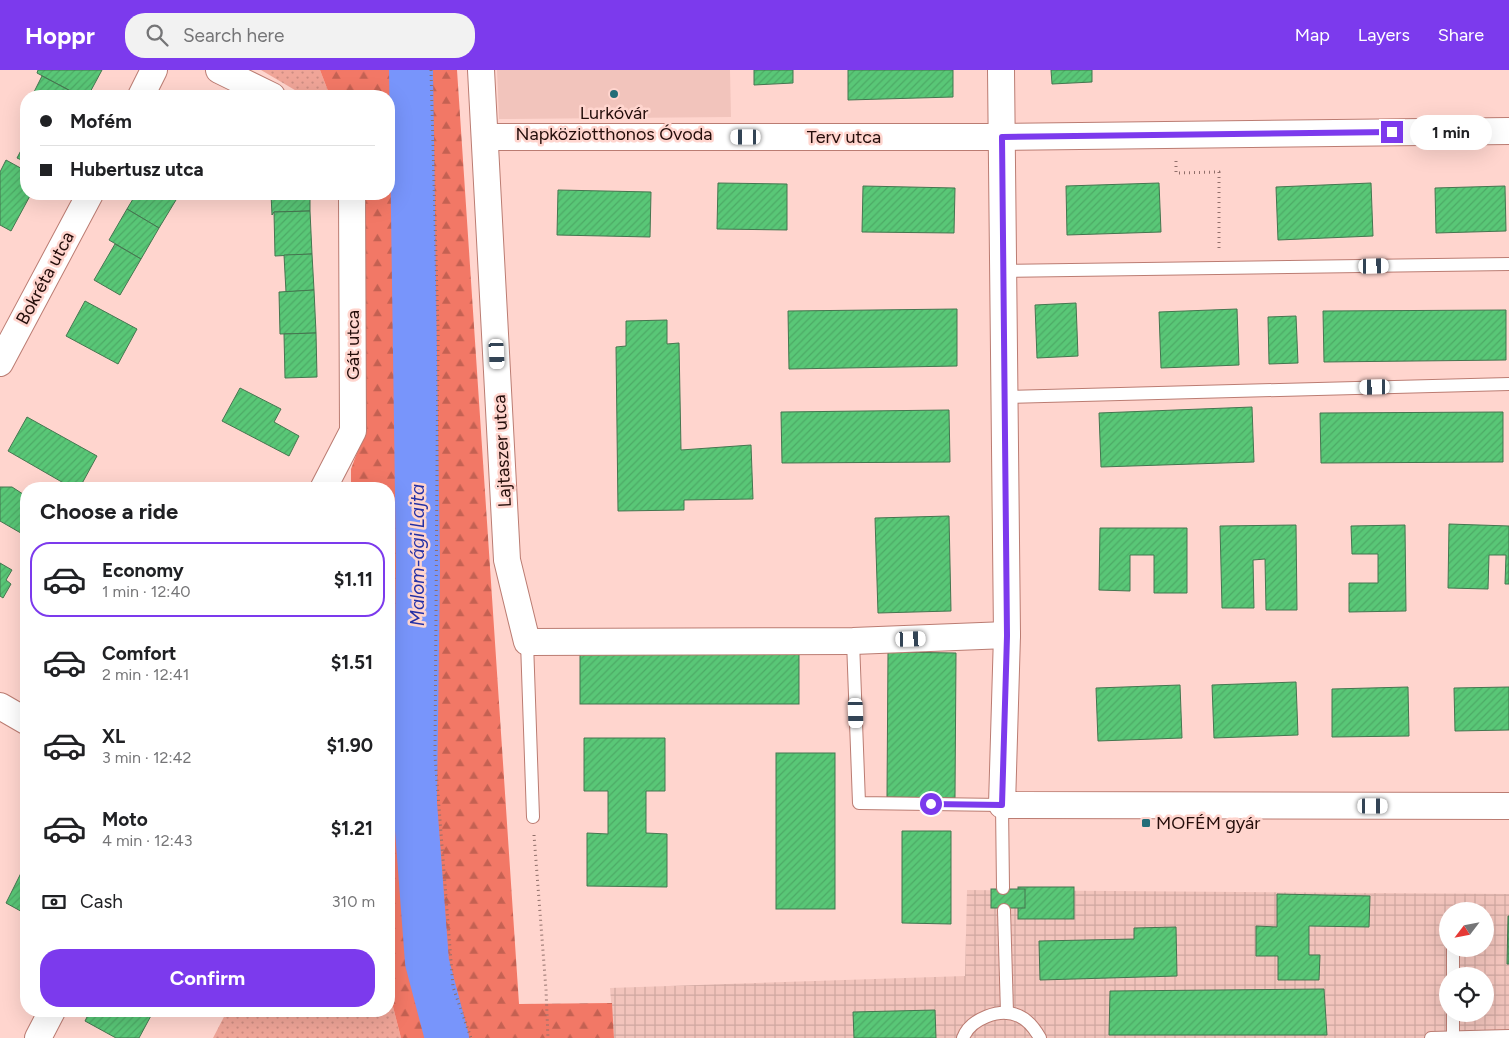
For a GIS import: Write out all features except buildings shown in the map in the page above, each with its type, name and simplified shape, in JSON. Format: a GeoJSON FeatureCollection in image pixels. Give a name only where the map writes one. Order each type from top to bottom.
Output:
{"type":"FeatureCollection","features":[{"type":"Feature","properties":{"kind":"street"},"geometry":{"type":"LineString","coordinates":[[144,90],[154,70]]}},
{"type":"Feature","properties":{"kind":"street"},"geometry":{"type":"LineString","coordinates":[[219,70],[260,90]]}},
{"type":"Feature","properties":{"kind":"street","name":"Lajtaszer utca"},"geometry":{"type":"LineString","coordinates":[[481,70],[507,560],[527,642]]}},
{"type":"Feature","properties":{"kind":"street"},"geometry":{"type":"LineString","coordinates":[[1001,70],[1007,636],[1002,805],[1509,806]]}},
{"type":"Feature","properties":{"kind":"street","name":"Terv utca"},"geometry":{"type":"LineString","coordinates":[[485,137],[1002,137],[1509,131]]}},
{"type":"Feature","properties":{"kind":"street","name":"Bokréta utca"},"geometry":{"type":"LineString","coordinates":[[0,363],[87,200]]}},
{"type":"Feature","properties":{"kind":"street","name":"Gát utca"},"geometry":{"type":"LineString","coordinates":[[327,482],[353,431],[352,200]]}},
{"type":"Feature","properties":{"kind":"street"},"geometry":{"type":"LineString","coordinates":[[527,642],[853,640],[1007,636]]}},
{"type":"Feature","properties":{"kind":"street"},"geometry":{"type":"LineString","coordinates":[[0,706],[20,718]]}},
{"type":"Feature","properties":{"kind":"street"},"geometry":{"type":"LineString","coordinates":[[38,1038],[49,1017]]}},
{"type":"Feature","properties":{"kind":"lane"},"geometry":{"type":"LineString","coordinates":[[1003,271],[1509,264]]}},
{"type":"Feature","properties":{"kind":"lane"},"geometry":{"type":"LineString","coordinates":[[1004,397],[1509,384]]}},
{"type":"Feature","properties":{"kind":"lane"},"geometry":{"type":"LineString","coordinates":[[853,640],[859,803],[1002,805],[1003,888]]}},
{"type":"Feature","properties":{"kind":"lane"},"geometry":{"type":"LineString","coordinates":[[527,642],[533,817]]}},
{"type":"Feature","properties":{"kind":"lane"},"geometry":{"type":"LineString","coordinates":[[1004,910],[1007,1013]]}},
{"type":"Feature","properties":{"kind":"lane"},"geometry":{"type":"LineString","coordinates":[[963,1038],[965,1032],[982,1018],[1007,1013],[1016,1014],[1025,1019],[1040,1038]]}},
{"type":"Feature","properties":{"kind":"lane"},"geometry":{"type":"LineString","coordinates":[[1454,1022],[1458,1038]]}},
{"type":"Feature","properties":{"kind":"lane"},"geometry":{"type":"LineString","coordinates":[[1431,1038],[1509,1036]]}},
{"type":"Feature","properties":{"kind":"path"},"geometry":{"type":"LineString","coordinates":[[431,70],[438,332],[435,756],[453,987],[471,1038]]}},
{"type":"Feature","properties":{"kind":"path"},"geometry":{"type":"LineString","coordinates":[[1176,135],[1176,172],[1220,172],[1219,268]]}},
{"type":"Feature","properties":{"kind":"path"},"geometry":{"type":"LineString","coordinates":[[533,817],[548,1038]]}},
{"type":"Feature","properties":{"kind":"shaded area"},"geometry":{"type":"Polygon","coordinates":[[[261,70],[320,70],[328,90],[295,90],[261,70]]]}},
{"type":"Feature","properties":{"kind":"shaded area","name":"Lurkóvár Napköziotthonos Óvoda"},"geometry":{"type":"Polygon","coordinates":[[[497,70],[730,70],[731,117],[499,119],[497,70]]]}},
{"type":"Feature","properties":{"kind":"shaded area"},"geometry":{"type":"Polygon","coordinates":[[[967,890],[1509,894],[1509,1038],[614,1038],[610,988],[965,976],[967,890]]]}},
{"type":"Feature","properties":{"kind":"shaded area"},"geometry":{"type":"Polygon","coordinates":[[[395,1014],[401,1038],[213,1038],[224,1017],[395,1017],[395,1014]]]}},
{"type":"Feature","properties":{"kind":"green space"},"geometry":{"type":"Polygon","coordinates":[[[320,70],[457,70],[519,1004],[612,1003],[614,1038],[401,1038],[395,1014],[395,482],[351,482],[351,469],[364,434],[365,200],[395,200],[395,90],[328,90],[320,70]]]}},
{"type":"Feature","properties":{"kind":"waterway","name":"Malom-ági Lajta"},"geometry":{"type":"LineString","coordinates":[[411,70],[418,566],[415,803],[427,962],[447,1038]]}},
{"type":"Feature","properties":{"kind":"place","name":"Lurkóvár Napköziotthonos Óvoda"},"geometry":{"type":"Point","coordinates":[614,94]}},
{"type":"Feature","properties":{"kind":"place","name":"MOFÉM gyár"},"geometry":{"type":"Point","coordinates":[1146,823]}},
{"type":"Feature","properties":{"kind":"route"},"geometry":{"type":"LineString","coordinates":[[931,804],[1002,805],[1007,636],[1002,137],[1392,132]]}}]}
